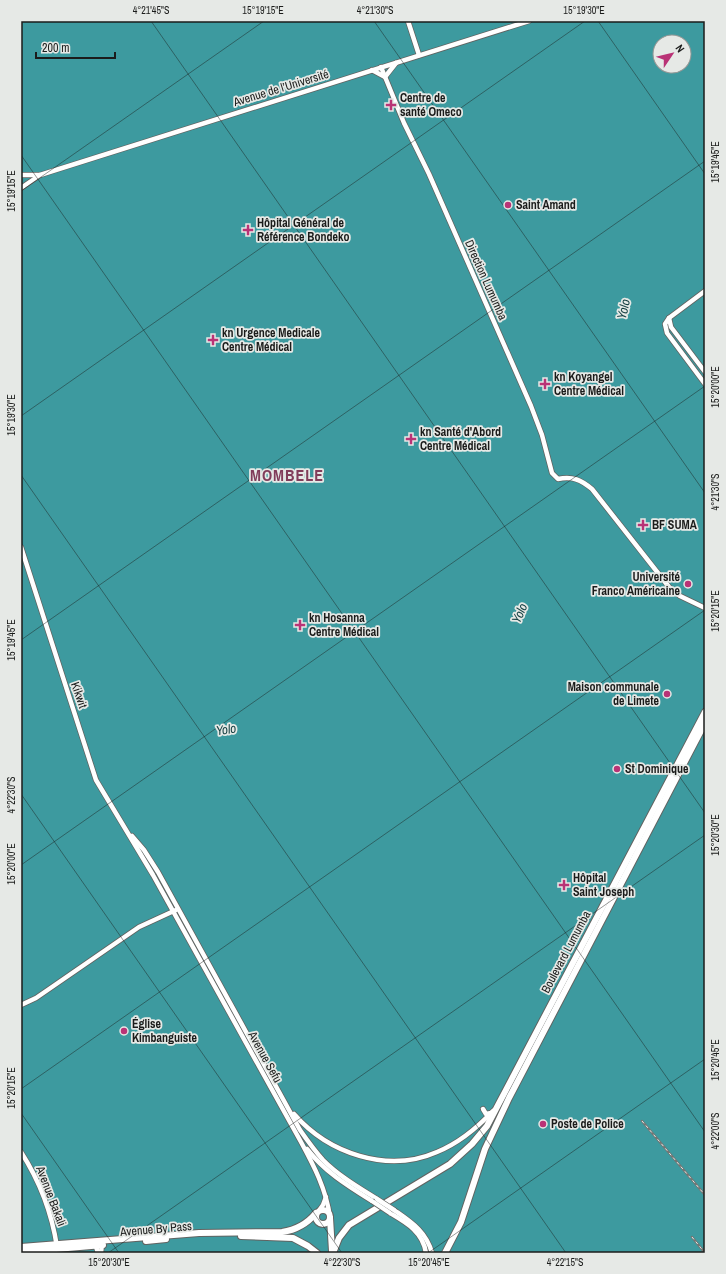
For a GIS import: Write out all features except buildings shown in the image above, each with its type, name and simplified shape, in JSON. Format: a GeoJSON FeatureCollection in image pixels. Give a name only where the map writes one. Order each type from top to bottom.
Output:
{"type":"FeatureCollection","features":[{"type":"Feature","properties":{"kind":"highway","name":"Boulevard Lumumba"},"geometry":{"type":"LineString","coordinates":[[506,1097],[705,712]]}},
{"type":"Feature","properties":{"kind":"highway","name":"Boulevard Lumumba"},"geometry":{"type":"LineString","coordinates":[[506,1097],[705,723]]}},
{"type":"Feature","properties":{"kind":"highway"},"geometry":{"type":"LineString","coordinates":[[332,1253],[345,1229],[357,1220],[450,1164],[462,1154],[480,1135],[497,1107],[506,1097]]}},
{"type":"Feature","properties":{"kind":"highway"},"geometry":{"type":"LineString","coordinates":[[445,1253],[461,1222],[485,1149],[506,1097]]}},
{"type":"Feature","properties":{"kind":"highway"},"geometry":{"type":"LineString","coordinates":[[330,1217],[327,1222],[320,1223],[317,1220],[317,1212],[326,1210],[330,1217],[332,1253]]}},
{"type":"Feature","properties":{"kind":"highway","name":"Avenue By Pass"},"geometry":{"type":"LineString","coordinates":[[21,1252],[199,1233],[290,1231],[304,1225],[317,1212]]}},
{"type":"Feature","properties":{"kind":"highway"},"geometry":{"type":"LineString","coordinates":[[331,1235],[335,1240],[339,1238]]}},
{"type":"Feature","properties":{"kind":"highway","name":"Avenue By Pass"},"geometry":{"type":"LineString","coordinates":[[102,1243],[220,1236],[293,1238],[317,1253]]}},
{"type":"Feature","properties":{"kind":"highway","name":"Avenue By Pass"},"geometry":{"type":"LineString","coordinates":[[21,1247],[57,1247]]}},
{"type":"Feature","properties":{"kind":"main road"},"geometry":{"type":"LineString","coordinates":[[408,21],[419,55]]}},
{"type":"Feature","properties":{"kind":"main road","name":"Avenue de l’Université"},"geometry":{"type":"LineString","coordinates":[[40,175],[529,21]]}},
{"type":"Feature","properties":{"kind":"main road"},"geometry":{"type":"LineString","coordinates":[[372,70],[385,77],[397,62]]}},
{"type":"Feature","properties":{"kind":"main road","name":"Direction Lumumba"},"geometry":{"type":"LineString","coordinates":[[381,67],[403,122],[428,174],[531,406],[542,435],[552,473],[558,480],[569,478],[582,482],[586,485],[601,500],[669,587],[680,596],[705,608]]}},
{"type":"Feature","properties":{"kind":"main road"},"geometry":{"type":"LineString","coordinates":[[21,175],[40,175]]}},
{"type":"Feature","properties":{"kind":"main road"},"geometry":{"type":"LineString","coordinates":[[21,188],[40,175]]}},
{"type":"Feature","properties":{"kind":"main road"},"geometry":{"type":"LineString","coordinates":[[705,292],[669,318],[666,324],[666,328],[672,341],[705,384]]}},
{"type":"Feature","properties":{"kind":"main road"},"geometry":{"type":"LineString","coordinates":[[669,318],[671,327],[705,372]]}},
{"type":"Feature","properties":{"kind":"main road"},"geometry":{"type":"LineString","coordinates":[[672,341],[678,337]]}},
{"type":"Feature","properties":{"kind":"main road","name":"Kikwit"},"geometry":{"type":"LineString","coordinates":[[21,547],[96,780],[124,828]]}},
{"type":"Feature","properties":{"kind":"main road","name":"Avenue Sefu"},"geometry":{"type":"LineString","coordinates":[[124,828],[150,858],[176,910],[301,1142],[323,1186],[330,1217]]}},
{"type":"Feature","properties":{"kind":"main road"},"geometry":{"type":"LineString","coordinates":[[21,1005],[36,998],[139,927],[176,910]]}},
{"type":"Feature","properties":{"kind":"main road","name":"Avenue Sefu"},"geometry":{"type":"LineString","coordinates":[[176,910],[300,1130],[322,1159],[374,1200]]}},
{"type":"Feature","properties":{"kind":"main road"},"geometry":{"type":"LineString","coordinates":[[275,1095],[280,1093]]}},
{"type":"Feature","properties":{"kind":"main road"},"geometry":{"type":"LineString","coordinates":[[287,1106],[316,1134],[341,1149],[373,1159],[388,1161],[408,1160],[436,1153],[466,1136],[497,1107]]}},
{"type":"Feature","properties":{"kind":"main road"},"geometry":{"type":"LineString","coordinates":[[483,1109],[486,1114],[491,1113]]}},
{"type":"Feature","properties":{"kind":"main road"},"geometry":{"type":"LineString","coordinates":[[301,1142],[325,1169],[347,1186],[374,1200],[420,1229],[429,1243],[432,1253]]}},
{"type":"Feature","properties":{"kind":"main road","name":"Avenue Bakali"},"geometry":{"type":"LineString","coordinates":[[21,1152],[36,1178],[51,1219],[57,1247]]}},
{"type":"Feature","properties":{"kind":"main road"},"geometry":{"type":"LineString","coordinates":[[317,1212],[323,1205],[326,1195]]}},
{"type":"Feature","properties":{"kind":"main road"},"geometry":{"type":"LineString","coordinates":[[392,1211],[417,1232],[423,1241],[426,1253]]}},
{"type":"Feature","properties":{"kind":"main road"},"geometry":{"type":"LineString","coordinates":[[101,1253],[102,1243]]}},
{"type":"Feature","properties":{"kind":"main road"},"geometry":{"type":"LineString","coordinates":[[95,1244],[98,1253]]}},
{"type":"Feature","properties":{"kind":"water","name":"Yolo"},"geometry":{"type":"Polygon","coordinates":[[[21,21],[705,21],[705,1253],[21,1253],[21,21]]]}},
{"type":"Feature","properties":{"kind":"railway"},"geometry":{"type":"LineString","coordinates":[[642,1121],[705,1195]]}},
{"type":"Feature","properties":{"kind":"railway"},"geometry":{"type":"LineString","coordinates":[[692,1237],[705,1253]]}},
{"type":"Feature","properties":{"kind":"place","name":"Centre de santé Omeco"},"geometry":{"type":"Point","coordinates":[391,105]}},
{"type":"Feature","properties":{"kind":"place","name":"Saint Amand"},"geometry":{"type":"Point","coordinates":[508,205]}},
{"type":"Feature","properties":{"kind":"place","name":"Hôpital Général de Référence Bondeko"},"geometry":{"type":"Point","coordinates":[248,230]}},
{"type":"Feature","properties":{"kind":"place","name":"kn Urgence Medicale Centre Médical"},"geometry":{"type":"Point","coordinates":[213,340]}},
{"type":"Feature","properties":{"kind":"place","name":"kn Koyangel Centre Médical"},"geometry":{"type":"Point","coordinates":[545,384]}},
{"type":"Feature","properties":{"kind":"place","name":"kn Santé d'Abord Centre Médical"},"geometry":{"type":"Point","coordinates":[411,439]}},
{"type":"Feature","properties":{"kind":"place","name":"BF SUMA"},"geometry":{"type":"Point","coordinates":[643,525]}},
{"type":"Feature","properties":{"kind":"place","name":"Université Franco Américaine"},"geometry":{"type":"Point","coordinates":[688,584]}},
{"type":"Feature","properties":{"kind":"place","name":"kn Hosanna Centre Médical"},"geometry":{"type":"Point","coordinates":[300,625]}},
{"type":"Feature","properties":{"kind":"place","name":"Maison communale de Limete"},"geometry":{"type":"Point","coordinates":[667,694]}},
{"type":"Feature","properties":{"kind":"place","name":"St Dominique"},"geometry":{"type":"Point","coordinates":[617,769]}},
{"type":"Feature","properties":{"kind":"place","name":"Hôpital Saint Joseph"},"geometry":{"type":"Point","coordinates":[564,885]}},
{"type":"Feature","properties":{"kind":"place","name":"Église Kimbanguiste"},"geometry":{"type":"Point","coordinates":[124,1031]}},
{"type":"Feature","properties":{"kind":"place","name":"Poste de Police"},"geometry":{"type":"Point","coordinates":[543,1124]}},
{"type":"Feature","properties":{"kind":"district","name":"MOMBELE"},"geometry":{"type":"Point","coordinates":[287,475]}}]}
